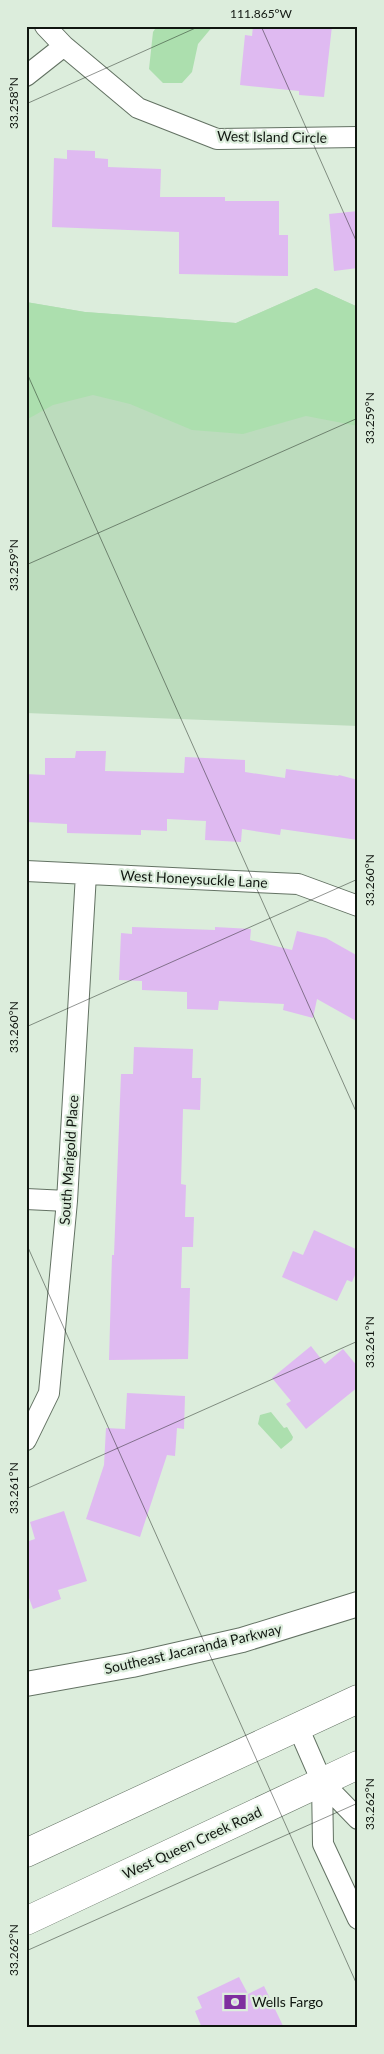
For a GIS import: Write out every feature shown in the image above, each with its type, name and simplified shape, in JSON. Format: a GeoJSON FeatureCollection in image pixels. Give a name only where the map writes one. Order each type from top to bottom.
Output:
{"type":"FeatureCollection","features":[{"type":"Feature","properties":{"kind":"main road"},"geometry":{"type":"LineString","coordinates":[[26,1854],[358,1699]]}},
{"type":"Feature","properties":{"kind":"main road","name":"West Queen Creek Road"},"geometry":{"type":"LineString","coordinates":[[26,1921],[358,1766]]}},
{"type":"Feature","properties":{"kind":"street","name":"West Island Circle"},"geometry":{"type":"LineString","coordinates":[[45,26],[64,46],[138,108],[217,139],[358,137]]}},
{"type":"Feature","properties":{"kind":"street"},"geometry":{"type":"LineString","coordinates":[[26,76],[64,46]]}},
{"type":"Feature","properties":{"kind":"street","name":"West Honeysuckle Lane"},"geometry":{"type":"LineString","coordinates":[[26,871],[298,884],[358,906]]}},
{"type":"Feature","properties":{"kind":"street","name":"South Marigold Place"},"geometry":{"type":"LineString","coordinates":[[26,1440],[49,1393],[67,1201],[86,874]]}},
{"type":"Feature","properties":{"kind":"street"},"geometry":{"type":"LineString","coordinates":[[26,1199],[67,1201]]}},
{"type":"Feature","properties":{"kind":"street","name":"Southeast Jacaranda Parkway"},"geometry":{"type":"LineString","coordinates":[[26,1684],[132,1665],[242,1640],[358,1604]]}},
{"type":"Feature","properties":{"kind":"street"},"geometry":{"type":"LineString","coordinates":[[298,1727],[322,1782],[358,1819]]}},
{"type":"Feature","properties":{"kind":"street"},"geometry":{"type":"LineString","coordinates":[[322,1782],[322,1844],[358,1919]]}},
{"type":"Feature","properties":{"kind":"shaded area"},"geometry":{"type":"Polygon","coordinates":[[[157,26],[213,26],[198,44],[192,72],[182,83],[163,83],[149,69],[153,32],[157,26]]]}},
{"type":"Feature","properties":{"kind":"shaded area"},"geometry":{"type":"Polygon","coordinates":[[[316,288],[358,307],[358,726],[26,713],[26,302],[85,312],[236,323],[316,288]]]}},
{"type":"Feature","properties":{"kind":"shaded area"},"geometry":{"type":"Polygon","coordinates":[[[316,288],[358,307],[358,426],[306,416],[243,434],[192,430],[130,404],[93,395],[53,405],[26,420],[26,302],[85,312],[236,323],[316,288]]]}},
{"type":"Feature","properties":{"kind":"shaded area"},"geometry":{"type":"Polygon","coordinates":[[[271,1412],[284,1428],[287,1427],[293,1437],[281,1449],[258,1424],[260,1415],[271,1412]]]}},
{"type":"Feature","properties":{"kind":"building"},"geometry":{"type":"Polygon","coordinates":[[[253,26],[332,26],[324,97],[299,95],[299,91],[240,85],[245,35],[252,36],[253,26]]]}},
{"type":"Feature","properties":{"kind":"building"},"geometry":{"type":"Polygon","coordinates":[[[67,150],[95,151],[95,158],[108,159],[108,167],[161,169],[160,197],[225,197],[225,201],[279,201],[279,235],[288,235],[288,276],[179,274],[179,232],[52,227],[54,158],[67,159],[67,150]]]}},
{"type":"Feature","properties":{"kind":"building"},"geometry":{"type":"Polygon","coordinates":[[[358,211],[358,268],[334,271],[329,214],[358,211]]]}},
{"type":"Feature","properties":{"kind":"building"},"geometry":{"type":"Polygon","coordinates":[[[76,751],[106,751],[105,771],[184,773],[185,757],[245,760],[245,772],[285,778],[286,769],[339,775],[358,780],[358,840],[281,829],[280,835],[242,829],[241,842],[205,840],[206,821],[167,819],[167,831],[141,830],[141,835],[67,833],[67,824],[26,822],[26,774],[45,775],[45,758],[75,758],[76,751]]]}},
{"type":"Feature","properties":{"kind":"building"},"geometry":{"type":"Polygon","coordinates":[[[132,927],[215,930],[215,927],[251,929],[250,940],[292,950],[297,931],[326,938],[358,956],[358,1022],[317,999],[313,1018],[283,1010],[284,1004],[219,1001],[218,1010],[187,1009],[187,992],[142,990],[142,981],[119,980],[121,933],[132,934],[132,927]]]}},
{"type":"Feature","properties":{"kind":"building"},"geometry":{"type":"Polygon","coordinates":[[[134,1047],[193,1049],[192,1078],[201,1078],[200,1110],[183,1109],[181,1184],[186,1185],[185,1217],[194,1217],[193,1247],[182,1247],[181,1288],[190,1288],[188,1359],[109,1360],[121,1074],[133,1074],[134,1047]]]}},
{"type":"Feature","properties":{"kind":"building"},"geometry":{"type":"Polygon","coordinates":[[[314,1230],[358,1250],[358,1268],[352,1282],[347,1280],[337,1301],[282,1277],[293,1251],[303,1255],[314,1230]]]}},
{"type":"Feature","properties":{"kind":"building"},"geometry":{"type":"Polygon","coordinates":[[[311,1346],[325,1364],[343,1349],[358,1367],[358,1387],[306,1429],[286,1404],[291,1401],[272,1378],[311,1346]]]}},
{"type":"Feature","properties":{"kind":"building"},"geometry":{"type":"Polygon","coordinates":[[[127,1393],[185,1396],[184,1429],[177,1428],[175,1456],[167,1455],[140,1537],[86,1519],[104,1465],[106,1428],[125,1429],[127,1393]]]}},
{"type":"Feature","properties":{"kind":"building"},"geometry":{"type":"Polygon","coordinates":[[[64,1511],[87,1581],[58,1590],[61,1599],[33,1609],[26,1590],[26,1542],[35,1539],[30,1522],[64,1511]]]}},
{"type":"Feature","properties":{"kind":"building","name":"Wells Fargo"},"geometry":{"type":"Polygon","coordinates":[[[239,1977],[248,1994],[264,1986],[284,2028],[202,2028],[195,2011],[202,2008],[197,1997],[239,1977]]]}},
{"type":"Feature","properties":{"kind":"place","name":"Wells Fargo"},"geometry":{"type":"Point","coordinates":[235,2002]}}]}
